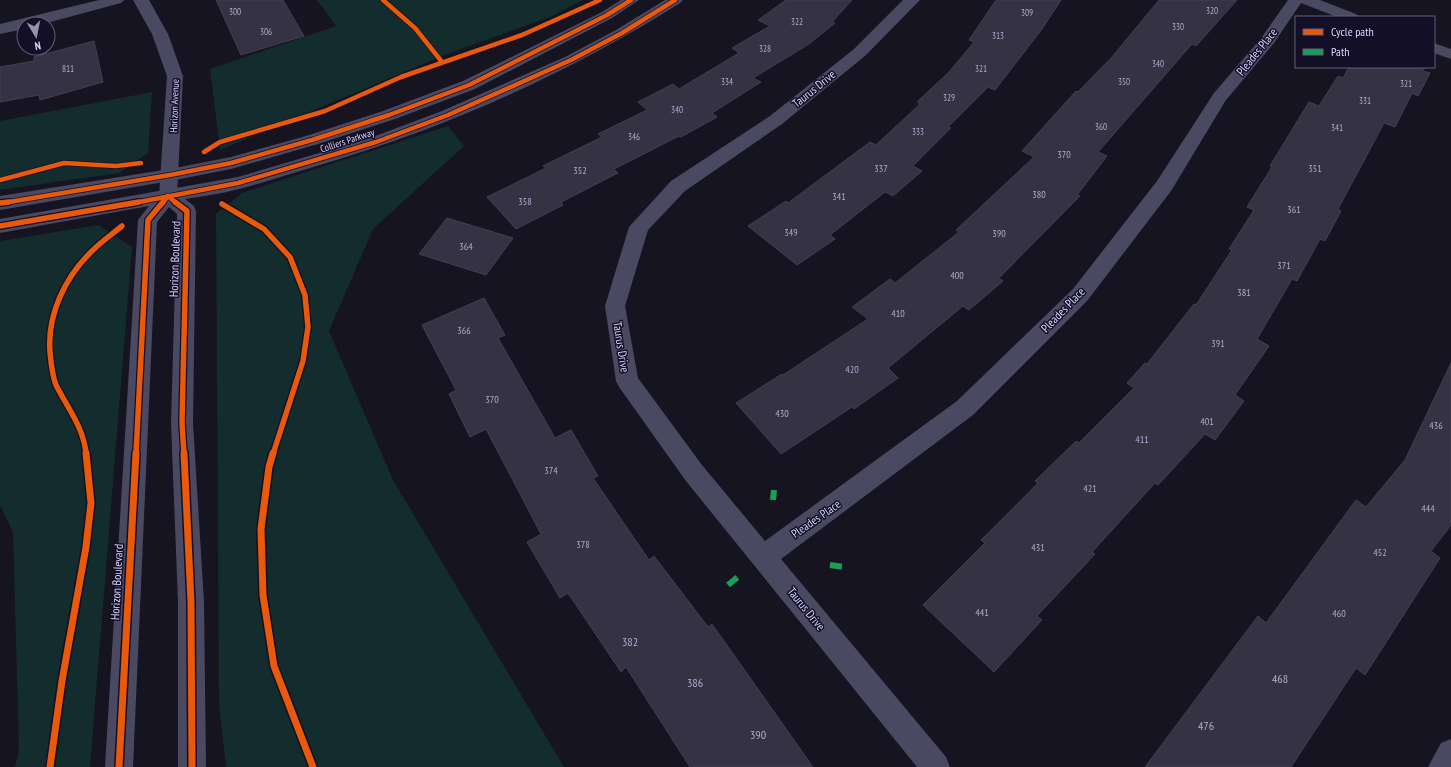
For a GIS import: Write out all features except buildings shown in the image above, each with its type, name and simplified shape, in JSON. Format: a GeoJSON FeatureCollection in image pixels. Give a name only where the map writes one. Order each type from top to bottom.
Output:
{"type":"FeatureCollection","features":[{"type":"Feature","properties":{"kind":"street"},"geometry":{"type":"LineString","coordinates":[[55,16],[116,0]]}},
{"type":"Feature","properties":{"kind":"street","name":"Horizon Avenue"},"geometry":{"type":"LineString","coordinates":[[141,0],[160,34],[175,76],[169,185]]}},
{"type":"Feature","properties":{"kind":"street","name":"Colliers Parkway"},"geometry":{"type":"LineString","coordinates":[[0,226],[98,210],[238,160],[312,140],[389,115],[469,85],[607,15],[630,0]]}},
{"type":"Feature","properties":{"kind":"street","name":"Colliers Parkway"},"geometry":{"type":"LineString","coordinates":[[0,203],[169,185],[238,183],[297,166],[376,142],[448,115],[571,60],[622,33],[675,0]]}},
{"type":"Feature","properties":{"kind":"street","name":"Taurus Drive"},"geometry":{"type":"LineString","coordinates":[[912,0],[860,52],[776,120],[678,186],[639,227],[615,306],[627,381],[694,473],[936,767]]}},
{"type":"Feature","properties":{"kind":"street","name":"Pleades Place"},"geometry":{"type":"LineString","coordinates":[[763,557],[832,508],[965,408],[1080,295],[1164,186],[1220,97],[1268,40],[1296,0]]}},
{"type":"Feature","properties":{"kind":"street"},"geometry":{"type":"LineString","coordinates":[[1306,0],[1348,16]]}},
{"type":"Feature","properties":{"kind":"street"},"geometry":{"type":"LineString","coordinates":[[0,29],[16,26]]}},
{"type":"Feature","properties":{"kind":"street"},"geometry":{"type":"LineString","coordinates":[[1435,48],[1451,54]]}},
{"type":"Feature","properties":{"kind":"street","name":"Horizon Boulevard"},"geometry":{"type":"LineString","coordinates":[[119,767],[148,220],[169,185],[187,211],[182,423],[191,602],[192,767]]}},
{"type":"Feature","properties":{"kind":"street"},"geometry":{"type":"LineString","coordinates":[[1442,767],[1451,753]]}},
{"type":"Feature","properties":{"kind":"green space"},"geometry":{"type":"Polygon","coordinates":[[[317,0],[583,0],[550,17],[447,54],[220,150],[210,69],[336,26],[317,0]]]}},
{"type":"Feature","properties":{"kind":"green space"},"geometry":{"type":"Polygon","coordinates":[[[152,92],[148,153],[119,173],[0,190],[0,121],[152,92]]]}},
{"type":"Feature","properties":{"kind":"green space"},"geometry":{"type":"Polygon","coordinates":[[[448,126],[464,146],[373,229],[329,331],[393,480],[564,767],[226,767],[219,705],[216,214],[242,193],[448,126]]]}},
{"type":"Feature","properties":{"kind":"green space"},"geometry":{"type":"Polygon","coordinates":[[[99,225],[132,247],[90,767],[15,767],[19,750],[13,532],[0,505],[0,241],[99,225]]]}},
{"type":"Feature","properties":{"kind":"marked path"},"geometry":{"type":"LineString","coordinates":[[773,500],[774,490]]}},
{"type":"Feature","properties":{"kind":"marked path"},"geometry":{"type":"LineString","coordinates":[[830,565],[844,567]]}},
{"type":"Feature","properties":{"kind":"marked path"},"geometry":{"type":"LineString","coordinates":[[728,585],[739,576]]}},
{"type":"Feature","properties":{"kind":"cycle path"},"geometry":{"type":"LineString","coordinates":[[383,0],[400,13],[415,28],[442,62]]}},
{"type":"Feature","properties":{"kind":"cycle path"},"geometry":{"type":"LineString","coordinates":[[204,152],[220,142],[325,111],[401,77],[522,35],[600,0]]}},
{"type":"Feature","properties":{"kind":"cycle path"},"geometry":{"type":"LineString","coordinates":[[0,203],[170,175],[231,163],[312,140],[389,115],[469,85],[607,15],[631,0]]}},
{"type":"Feature","properties":{"kind":"cycle path"},"geometry":{"type":"LineString","coordinates":[[0,226],[238,183],[376,142],[448,115],[571,60],[622,33],[675,0]]}},
{"type":"Feature","properties":{"kind":"cycle path"},"geometry":{"type":"LineString","coordinates":[[0,180],[64,163],[116,166],[141,163]]}},
{"type":"Feature","properties":{"kind":"cycle path"},"geometry":{"type":"LineString","coordinates":[[168,196],[187,211],[182,423],[191,602],[192,767]]}},
{"type":"Feature","properties":{"kind":"cycle path"},"geometry":{"type":"LineString","coordinates":[[119,767],[148,220],[168,196]]}},
{"type":"Feature","properties":{"kind":"cycle path"},"geometry":{"type":"LineString","coordinates":[[222,204],[264,229],[290,257],[305,295],[308,327],[303,361],[269,467],[261,529],[263,595],[274,666],[313,767]]}},
{"type":"Feature","properties":{"kind":"cycle path"},"geometry":{"type":"LineString","coordinates":[[50,767],[62,681],[86,547],[91,503],[86,451],[74,415],[56,384],[51,365],[49,342],[51,321],[58,300],[73,275],[91,252],[122,226]]}}]}
